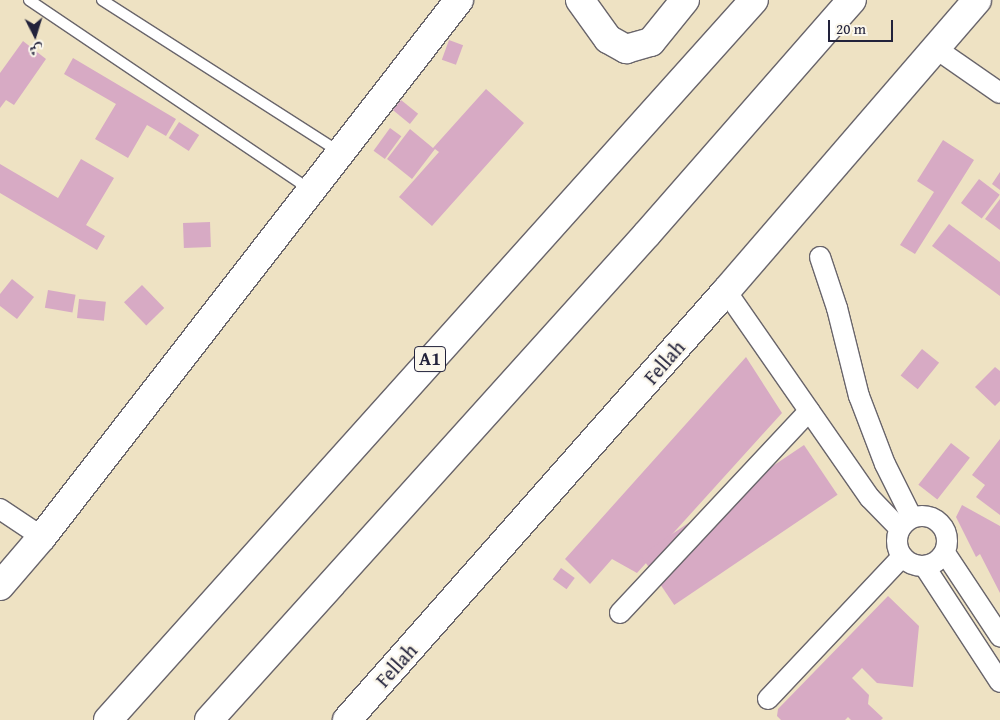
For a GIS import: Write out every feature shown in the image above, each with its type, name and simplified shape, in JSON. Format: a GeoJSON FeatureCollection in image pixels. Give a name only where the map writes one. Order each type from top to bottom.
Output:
{"type":"FeatureCollection","features":[{"type":"Feature","properties":{"kind":"main road"},"geometry":{"type":"LineString","coordinates":[[0,586],[42,537],[459,0]]}},
{"type":"Feature","properties":{"kind":"main road"},"geometry":{"type":"LineString","coordinates":[[580,0],[608,39],[626,49],[652,42],[685,0]]}},
{"type":"Feature","properties":{"kind":"main road","name":"A1"},"geometry":{"type":"LineString","coordinates":[[108,720],[754,0]]}},
{"type":"Feature","properties":{"kind":"main road"},"geometry":{"type":"LineString","coordinates":[[209,720],[647,234],[852,0]]}},
{"type":"Feature","properties":{"kind":"main road","name":"Fellah"},"geometry":{"type":"LineString","coordinates":[[347,720],[726,292],[977,0]]}},
{"type":"Feature","properties":{"kind":"street"},"geometry":{"type":"LineString","coordinates":[[935,48],[1000,93]]}},
{"type":"Feature","properties":{"kind":"street"},"geometry":{"type":"LineString","coordinates":[[820,257],[837,308],[862,405],[906,524]]}},
{"type":"Feature","properties":{"kind":"street"},"geometry":{"type":"LineString","coordinates":[[726,292],[870,498],[906,524]]}},
{"type":"Feature","properties":{"kind":"street"},"geometry":{"type":"LineString","coordinates":[[620,613],[809,411]]}},
{"type":"Feature","properties":{"kind":"street"},"geometry":{"type":"LineString","coordinates":[[0,509],[42,537]]}},
{"type":"Feature","properties":{"kind":"street"},"geometry":{"type":"LineString","coordinates":[[925,516],[942,525],[947,534],[945,553],[940,560],[925,567],[908,563],[902,557],[897,538],[906,524],[925,516]]}},
{"type":"Feature","properties":{"kind":"street"},"geometry":{"type":"LineString","coordinates":[[945,553],[1000,636]]}},
{"type":"Feature","properties":{"kind":"street"},"geometry":{"type":"LineString","coordinates":[[768,699],[902,557]]}},
{"type":"Feature","properties":{"kind":"street"},"geometry":{"type":"LineString","coordinates":[[925,567],[1000,682]]}},
{"type":"Feature","properties":{"kind":"lane"},"geometry":{"type":"LineString","coordinates":[[29,0],[311,191]]}},
{"type":"Feature","properties":{"kind":"lane"},"geometry":{"type":"LineString","coordinates":[[102,0],[341,153]]}},
{"type":"Feature","properties":{"kind":"building"},"geometry":{"type":"Polygon","coordinates":[[[449,40],[463,45],[456,65],[442,60],[449,40]]]}},
{"type":"Feature","properties":{"kind":"building"},"geometry":{"type":"Polygon","coordinates":[[[23,41],[46,59],[14,105],[6,100],[0,108],[0,73],[23,41]]]}},
{"type":"Feature","properties":{"kind":"building"},"geometry":{"type":"Polygon","coordinates":[[[73,58],[176,119],[166,136],[147,125],[128,158],[95,139],[116,104],[64,74],[73,58]]]}},
{"type":"Feature","properties":{"kind":"building"},"geometry":{"type":"Polygon","coordinates":[[[486,89],[524,123],[432,226],[399,197],[439,152],[435,149],[412,179],[387,159],[410,129],[433,148],[486,89]]]}},
{"type":"Feature","properties":{"kind":"building"},"geometry":{"type":"Polygon","coordinates":[[[401,100],[418,114],[410,124],[393,110],[401,100]]]}},
{"type":"Feature","properties":{"kind":"building"},"geometry":{"type":"Polygon","coordinates":[[[179,122],[199,135],[189,151],[169,138],[179,122]]]}},
{"type":"Feature","properties":{"kind":"building"},"geometry":{"type":"Polygon","coordinates":[[[390,128],[401,136],[385,159],[374,151],[390,128]]]}},
{"type":"Feature","properties":{"kind":"building"},"geometry":{"type":"Polygon","coordinates":[[[943,140],[974,160],[915,254],[900,245],[934,192],[917,181],[943,140]]]}},
{"type":"Feature","properties":{"kind":"building"},"geometry":{"type":"Polygon","coordinates":[[[81,159],[114,178],[86,225],[105,236],[97,250],[0,193],[0,164],[58,198],[81,159]]]}},
{"type":"Feature","properties":{"kind":"building"},"geometry":{"type":"Polygon","coordinates":[[[1000,172],[1000,190],[992,184],[1000,172]]]}},
{"type":"Feature","properties":{"kind":"building"},"geometry":{"type":"Polygon","coordinates":[[[979,179],[1000,195],[982,219],[961,203],[979,179]]]}},
{"type":"Feature","properties":{"kind":"building"},"geometry":{"type":"Polygon","coordinates":[[[1000,199],[1000,230],[985,219],[1000,199]]]}},
{"type":"Feature","properties":{"kind":"building"},"geometry":{"type":"Polygon","coordinates":[[[210,222],[211,247],[184,248],[183,223],[210,222]]]}},
{"type":"Feature","properties":{"kind":"building"},"geometry":{"type":"Polygon","coordinates":[[[949,224],[1000,262],[1000,296],[932,246],[949,224]]]}},
{"type":"Feature","properties":{"kind":"building"},"geometry":{"type":"Polygon","coordinates":[[[12,279],[34,297],[17,319],[0,306],[0,294],[12,279]]]}},
{"type":"Feature","properties":{"kind":"building"},"geometry":{"type":"Polygon","coordinates":[[[142,285],[164,308],[146,325],[124,302],[142,285]]]}},
{"type":"Feature","properties":{"kind":"building"},"geometry":{"type":"Polygon","coordinates":[[[48,290],[76,295],[72,313],[45,308],[48,290]]]}},
{"type":"Feature","properties":{"kind":"building"},"geometry":{"type":"Polygon","coordinates":[[[79,299],[106,302],[104,321],[77,318],[79,299]]]}},
{"type":"Feature","properties":{"kind":"building"},"geometry":{"type":"Polygon","coordinates":[[[922,349],[939,363],[918,389],[901,375],[922,349]]]}},
{"type":"Feature","properties":{"kind":"building"},"geometry":{"type":"Polygon","coordinates":[[[746,357],[782,413],[637,573],[612,559],[590,584],[565,559],[746,357]]]}},
{"type":"Feature","properties":{"kind":"building"},"geometry":{"type":"Polygon","coordinates":[[[995,367],[1000,371],[1000,401],[995,406],[975,387],[995,367]]]}},
{"type":"Feature","properties":{"kind":"building"},"geometry":{"type":"Polygon","coordinates":[[[1000,439],[1000,515],[976,497],[985,485],[972,475],[1000,439]]]}},
{"type":"Feature","properties":{"kind":"building"},"geometry":{"type":"Polygon","coordinates":[[[951,443],[970,458],[937,500],[918,485],[951,443]]]}},
{"type":"Feature","properties":{"kind":"building"},"geometry":{"type":"Polygon","coordinates":[[[804,445],[838,495],[674,605],[641,555],[804,445]]]}},
{"type":"Feature","properties":{"kind":"building"},"geometry":{"type":"Polygon","coordinates":[[[962,505],[1000,526],[1000,593],[980,554],[976,557],[956,517],[962,505]]]}},
{"type":"Feature","properties":{"kind":"building"},"geometry":{"type":"Polygon","coordinates":[[[561,568],[575,578],[567,589],[553,579],[561,568]]]}},
{"type":"Feature","properties":{"kind":"building"},"geometry":{"type":"Polygon","coordinates":[[[888,596],[919,626],[913,687],[877,683],[862,668],[852,678],[869,695],[868,704],[883,718],[881,720],[851,720],[848,717],[845,720],[781,720],[777,716],[778,709],[888,596]]]}}]}
